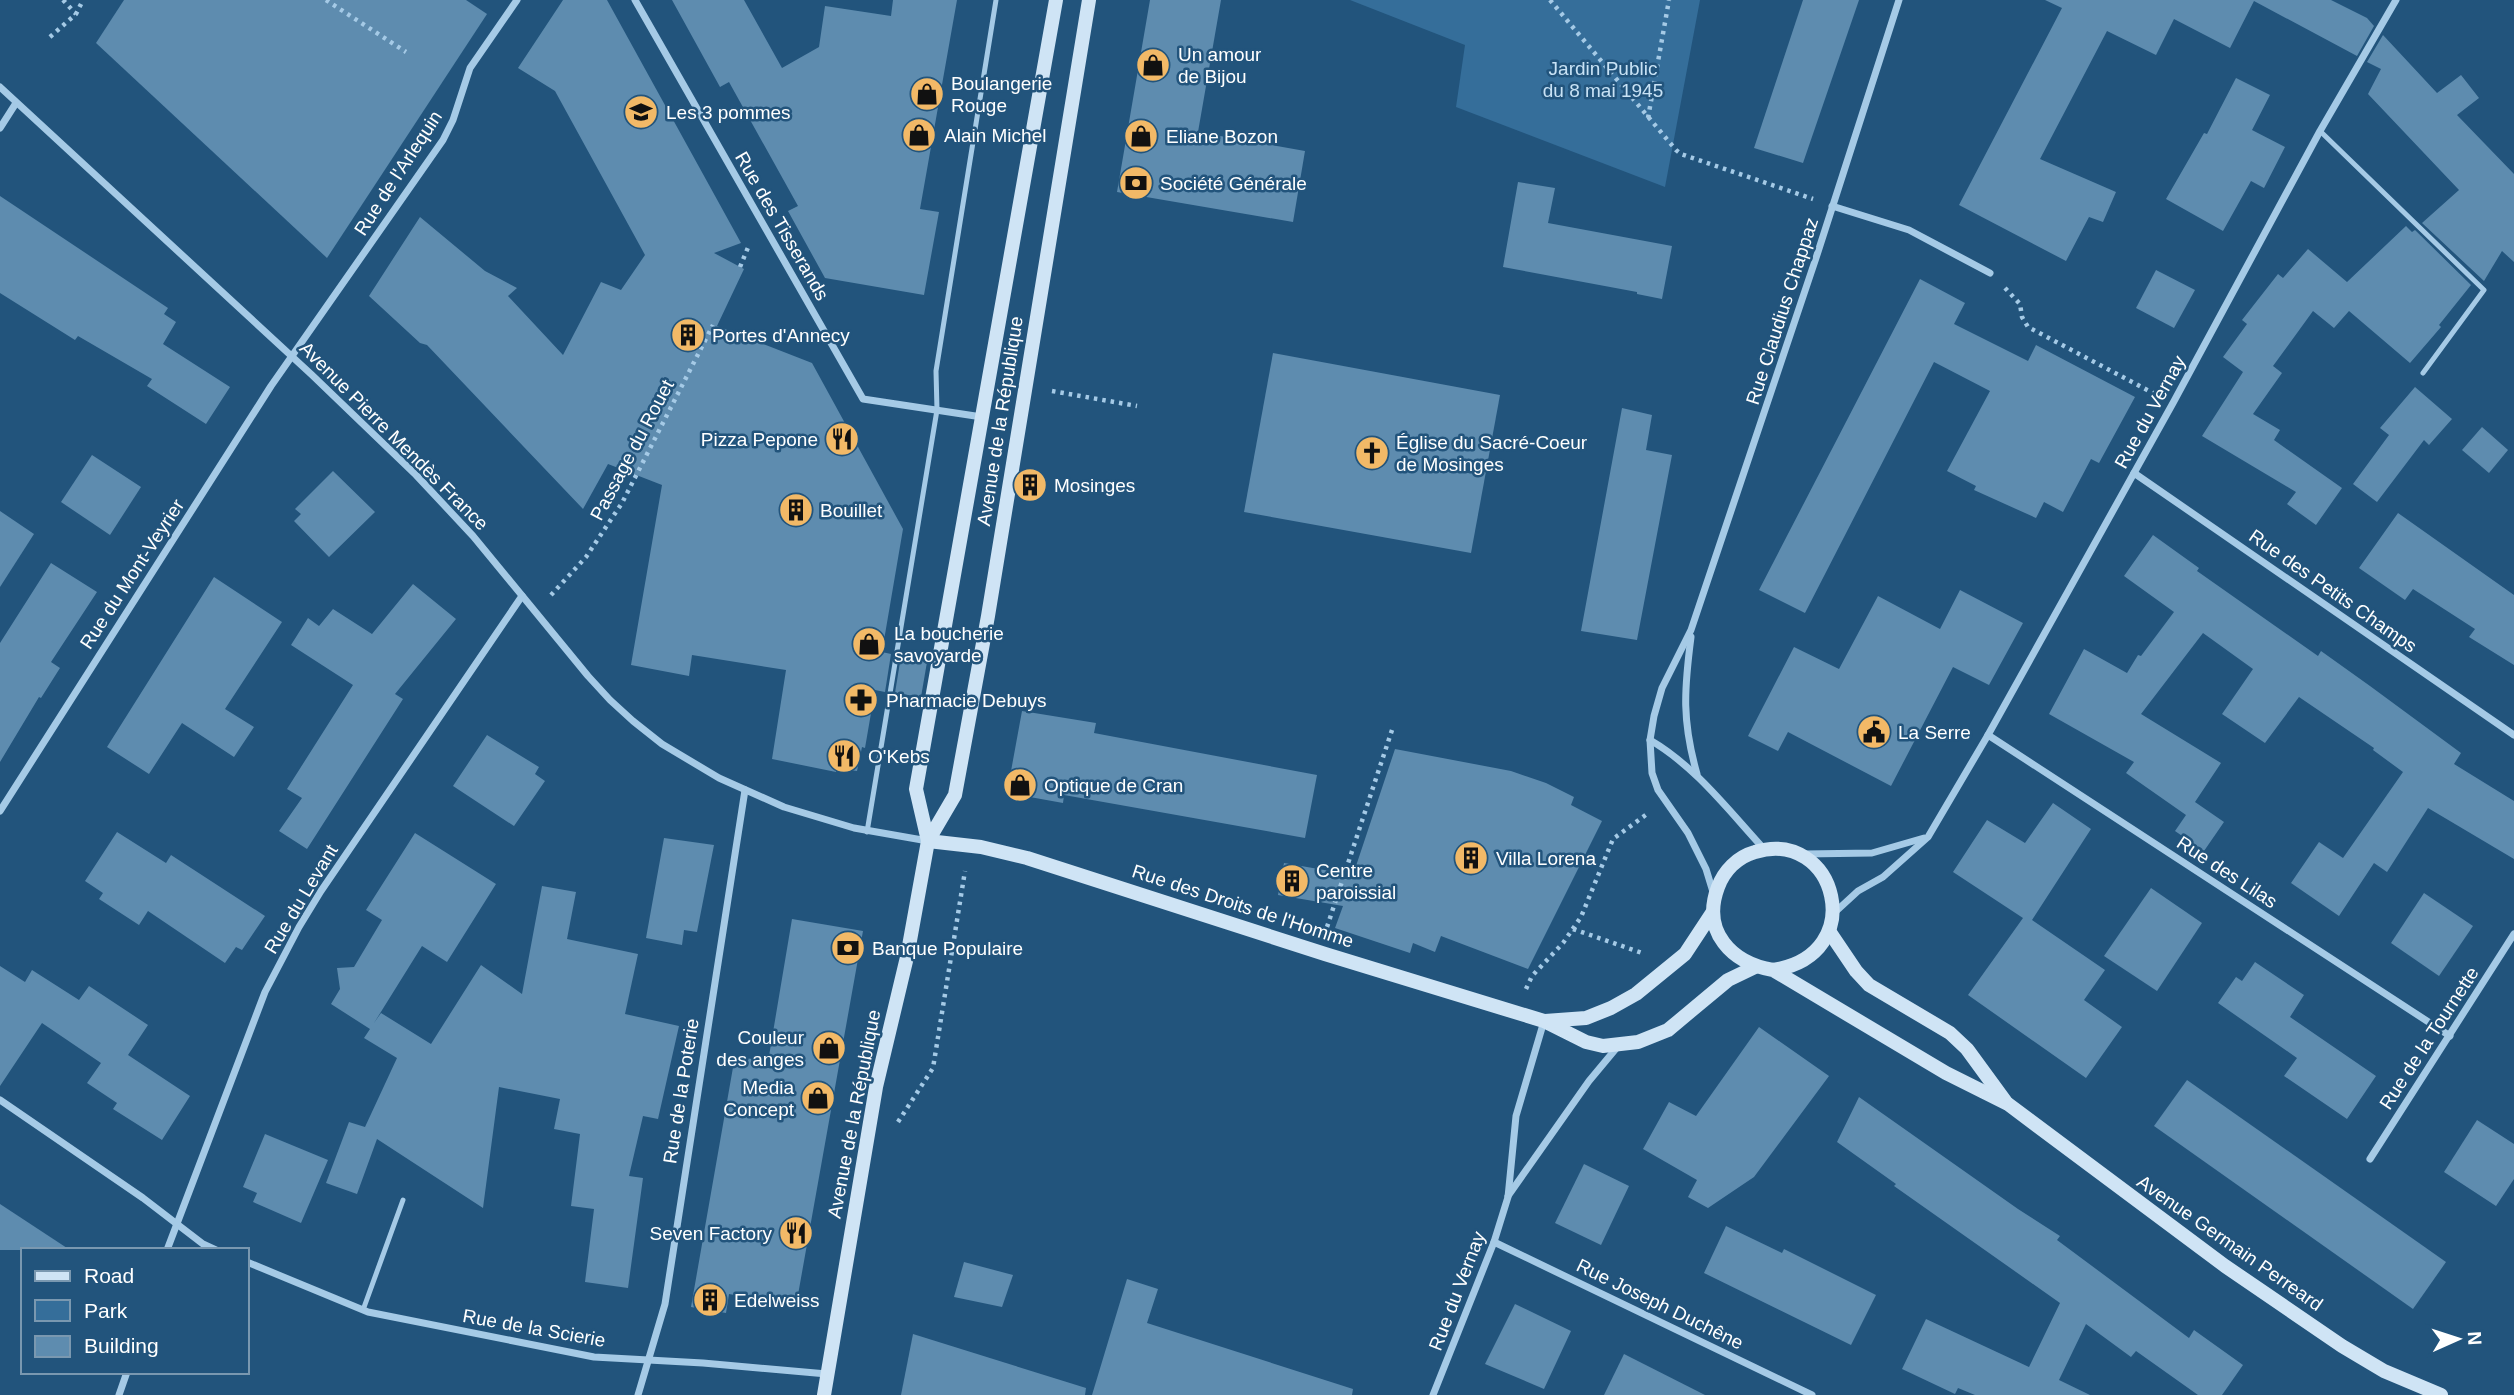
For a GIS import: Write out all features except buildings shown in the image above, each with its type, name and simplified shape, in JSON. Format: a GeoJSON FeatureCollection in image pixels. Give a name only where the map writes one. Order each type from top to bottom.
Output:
{"type":"FeatureCollection","features":[{"type":"Feature","properties":{"kind":"main road","name":"Avenue de la République"},"geometry":{"type":"LineString","coordinates":[[928,841],[916,789],[1056,0]]}},
{"type":"Feature","properties":{"kind":"main road","name":"Avenue de la République"},"geometry":{"type":"LineString","coordinates":[[824,1395],[876,1087],[907,957],[928,841],[955,795],[988,616],[1089,0]]}},
{"type":"Feature","properties":{"kind":"main road","name":"Rue des Droits de l'Homme"},"geometry":{"type":"LineString","coordinates":[[928,841],[981,847],[1027,858],[1544,1021],[1586,1042],[1603,1046],[1638,1042],[1668,1030],[1728,980],[1755,967]]}},
{"type":"Feature","properties":{"kind":"main road"},"geometry":{"type":"LineString","coordinates":[[1764,849],[1782,849],[1800,854],[1814,865],[1825,879],[1832,896],[1833,914],[1829,931],[1820,947],[1807,959],[1791,967],[1773,970],[1755,967],[1726,947],[1717,931],[1712,913],[1721,879],[1732,865],[1747,854],[1764,849]]}},
{"type":"Feature","properties":{"kind":"main road","name":"Rue des Droits de l'Homme"},"geometry":{"type":"LineString","coordinates":[[1544,1021],[1586,1018],[1611,1009],[1636,994],[1685,954],[1712,913]]}},
{"type":"Feature","properties":{"kind":"main road","name":"Avenue Germain Perreard"},"geometry":{"type":"LineString","coordinates":[[1829,931],[1856,971],[1869,985],[1950,1032],[1967,1049],[2008,1104]]}},
{"type":"Feature","properties":{"kind":"main road","name":"Avenue Germain Perreard"},"geometry":{"type":"LineString","coordinates":[[1773,970],[1946,1073],[2008,1104],[2225,1266],[2342,1346],[2384,1371],[2441,1395]]}},
{"type":"Feature","properties":{"kind":"street","name":"Rue de l'Arlequin"},"geometry":{"type":"LineString","coordinates":[[292,356],[443,140],[453,120],[470,68],[517,0]]}},
{"type":"Feature","properties":{"kind":"street","name":"Rue des Tisserands"},"geometry":{"type":"LineString","coordinates":[[635,0],[863,399],[983,417]]}},
{"type":"Feature","properties":{"kind":"street","name":"Rue Claudius Chappaz"},"geometry":{"type":"LineString","coordinates":[[1650,740],[1662,688],[1691,630],[1899,0]]}},
{"type":"Feature","properties":{"kind":"street","name":"Rue du Vernay"},"geometry":{"type":"LineString","coordinates":[[1833,914],[1858,891],[1883,877],[1928,837],[1988,735],[2173,403],[2320,131],[2396,0]]}},
{"type":"Feature","properties":{"kind":"street","name":"Avenue Pierre Mendès France"},"geometry":{"type":"LineString","coordinates":[[0,87],[292,356],[416,475],[473,536],[588,676],[625,714],[662,744],[719,778],[745,790],[824,821],[867,832],[928,841]]}},
{"type":"Feature","properties":{"kind":"street"},"geometry":{"type":"LineString","coordinates":[[0,128],[16,103]]}},
{"type":"Feature","properties":{"kind":"street"},"geometry":{"type":"LineString","coordinates":[[1832,206],[1909,230],[1990,273]]}},
{"type":"Feature","properties":{"kind":"street","name":"Rue du Mont-Veyrier"},"geometry":{"type":"LineString","coordinates":[[0,811],[292,356]]}},
{"type":"Feature","properties":{"kind":"street","name":"Rue des Petits Champs"},"geometry":{"type":"LineString","coordinates":[[2134,472],[2514,735]]}},
{"type":"Feature","properties":{"kind":"street","name":"Rue du Levant"},"geometry":{"type":"LineString","coordinates":[[168,1248],[265,992],[299,927],[522,596]]}},
{"type":"Feature","properties":{"kind":"street","name":"Rue Claudius Chappaz"},"geometry":{"type":"LineString","coordinates":[[1691,630],[1684,697],[1688,742],[1697,775]]}},
{"type":"Feature","properties":{"kind":"street","name":"Rue des Lilas"},"geometry":{"type":"LineString","coordinates":[[1988,735],[2450,1036]]}},
{"type":"Feature","properties":{"kind":"street"},"geometry":{"type":"LineString","coordinates":[[1650,740],[1671,752],[1697,775],[1764,849]]}},
{"type":"Feature","properties":{"kind":"street"},"geometry":{"type":"LineString","coordinates":[[1650,740],[1652,773],[1665,801],[1688,833],[1715,896]]}},
{"type":"Feature","properties":{"kind":"street","name":"Rue de la Poterie"},"geometry":{"type":"LineString","coordinates":[[638,1395],[665,1304],[745,790]]}},
{"type":"Feature","properties":{"kind":"street"},"geometry":{"type":"LineString","coordinates":[[1800,854],[1872,853],[1928,837]]}},
{"type":"Feature","properties":{"kind":"street","name":"Rue de la Tournette"},"geometry":{"type":"LineString","coordinates":[[2370,1159],[2514,934]]}},
{"type":"Feature","properties":{"kind":"street","name":"Rue du Vernay"},"geometry":{"type":"LineString","coordinates":[[1433,1395],[1494,1242],[1507,1197],[1516,1116],[1544,1021]]}},
{"type":"Feature","properties":{"kind":"street","name":"Rue du Vernay"},"geometry":{"type":"LineString","coordinates":[[1507,1197],[1589,1081],[1620,1045]]}},
{"type":"Feature","properties":{"kind":"street"},"geometry":{"type":"LineString","coordinates":[[0,1100],[212,1248]]}},
{"type":"Feature","properties":{"kind":"street","name":"Rue Joseph Duchêne"},"geometry":{"type":"LineString","coordinates":[[1494,1242],[1812,1395]]}},
{"type":"Feature","properties":{"kind":"street","name":"Rue de la Scierie"},"geometry":{"type":"LineString","coordinates":[[248,1262],[363,1310],[594,1357],[827,1374]]}},
{"type":"Feature","properties":{"kind":"street"},"geometry":{"type":"LineString","coordinates":[[119,1395],[126,1374]]}},
{"type":"Feature","properties":{"kind":"lane"},"geometry":{"type":"LineString","coordinates":[[867,832],[937,410],[936,371],[996,0]]}},
{"type":"Feature","properties":{"kind":"lane"},"geometry":{"type":"LineString","coordinates":[[2320,131],[2484,290],[2423,373]]}},
{"type":"Feature","properties":{"kind":"lane"},"geometry":{"type":"LineString","coordinates":[[363,1310],[403,1200]]}},
{"type":"Feature","properties":{"kind":"path"},"geometry":{"type":"LineString","coordinates":[[63,0],[76,14]]}},
{"type":"Feature","properties":{"kind":"path"},"geometry":{"type":"LineString","coordinates":[[50,37],[76,14],[83,0]]}},
{"type":"Feature","properties":{"kind":"path"},"geometry":{"type":"LineString","coordinates":[[326,0],[406,52]]}},
{"type":"Feature","properties":{"kind":"path"},"geometry":{"type":"LineString","coordinates":[[1550,0],[1668,143],[1681,154],[1832,206]]}},
{"type":"Feature","properties":{"kind":"path"},"geometry":{"type":"LineString","coordinates":[[1648,119],[1670,0]]}},
{"type":"Feature","properties":{"kind":"path"},"geometry":{"type":"LineString","coordinates":[[1990,273],[2017,300],[2028,327],[2173,403]]}},
{"type":"Feature","properties":{"kind":"path","name":"Passage du Rouet"},"geometry":{"type":"LineString","coordinates":[[535,611],[572,574],[606,530],[640,470],[713,325]]}},
{"type":"Feature","properties":{"kind":"path"},"geometry":{"type":"LineString","coordinates":[[1025,386],[1137,406]]}},
{"type":"Feature","properties":{"kind":"path"},"geometry":{"type":"LineString","coordinates":[[1319,951],[1393,727]]}},
{"type":"Feature","properties":{"kind":"path"},"geometry":{"type":"LineString","coordinates":[[1514,1012],[1532,976],[1581,916],[1613,839],[1665,801]]}},
{"type":"Feature","properties":{"kind":"path"},"geometry":{"type":"LineString","coordinates":[[1573,929],[1672,964]]}},
{"type":"Feature","properties":{"kind":"green space","name":"Jardin Public du 8 mai 1945"},"geometry":{"type":"Polygon","coordinates":[[[1350,0],[1700,0],[1665,187],[1456,107],[1465,45],[1350,0]]]}},
{"type":"Feature","properties":{"kind":"place","name":"Un amour de Bijou"},"geometry":{"type":"Point","coordinates":[1153,65]}},
{"type":"Feature","properties":{"kind":"place","name":"Boulangerie Rouge"},"geometry":{"type":"Point","coordinates":[927,94]}},
{"type":"Feature","properties":{"kind":"place","name":"Les 3 pommes"},"geometry":{"type":"Point","coordinates":[641,112]}},
{"type":"Feature","properties":{"kind":"place","name":"Alain Michel"},"geometry":{"type":"Point","coordinates":[919,135]}},
{"type":"Feature","properties":{"kind":"place","name":"Eliane Bozon"},"geometry":{"type":"Point","coordinates":[1141,136]}},
{"type":"Feature","properties":{"kind":"place","name":"Société Générale"},"geometry":{"type":"Point","coordinates":[1136,183]}},
{"type":"Feature","properties":{"kind":"place","name":"Portes d'Annecy"},"geometry":{"type":"Point","coordinates":[688,335]}},
{"type":"Feature","properties":{"kind":"place","name":"Pizza Pepone"},"geometry":{"type":"Point","coordinates":[842,439]}},
{"type":"Feature","properties":{"kind":"place","name":"Église du Sacré-Coeur de Mosinges"},"geometry":{"type":"Point","coordinates":[1372,453]}},
{"type":"Feature","properties":{"kind":"place","name":"Mosinges"},"geometry":{"type":"Point","coordinates":[1030,485]}},
{"type":"Feature","properties":{"kind":"place","name":"Bouillet"},"geometry":{"type":"Point","coordinates":[796,510]}},
{"type":"Feature","properties":{"kind":"place","name":"La boucherie savoyarde"},"geometry":{"type":"Point","coordinates":[869,644]}},
{"type":"Feature","properties":{"kind":"place","name":"Pharmacie Debuys"},"geometry":{"type":"Point","coordinates":[861,700]}},
{"type":"Feature","properties":{"kind":"place","name":"La Serre"},"geometry":{"type":"Point","coordinates":[1874,732]}},
{"type":"Feature","properties":{"kind":"place","name":"O'Kebs"},"geometry":{"type":"Point","coordinates":[844,756]}},
{"type":"Feature","properties":{"kind":"place","name":"Optique de Cran"},"geometry":{"type":"Point","coordinates":[1020,785]}},
{"type":"Feature","properties":{"kind":"place","name":"Villa Lorena"},"geometry":{"type":"Point","coordinates":[1471,858]}},
{"type":"Feature","properties":{"kind":"place","name":"Centre paroissial"},"geometry":{"type":"Point","coordinates":[1292,881]}},
{"type":"Feature","properties":{"kind":"place","name":"Banque Populaire"},"geometry":{"type":"Point","coordinates":[848,948]}},
{"type":"Feature","properties":{"kind":"place","name":"Couleur des anges"},"geometry":{"type":"Point","coordinates":[829,1048]}},
{"type":"Feature","properties":{"kind":"place","name":"Media Concept"},"geometry":{"type":"Point","coordinates":[818,1098]}},
{"type":"Feature","properties":{"kind":"place","name":"Seven Factory"},"geometry":{"type":"Point","coordinates":[796,1233]}},
{"type":"Feature","properties":{"kind":"place","name":"Edelweiss"},"geometry":{"type":"Point","coordinates":[710,1300]}}]}
